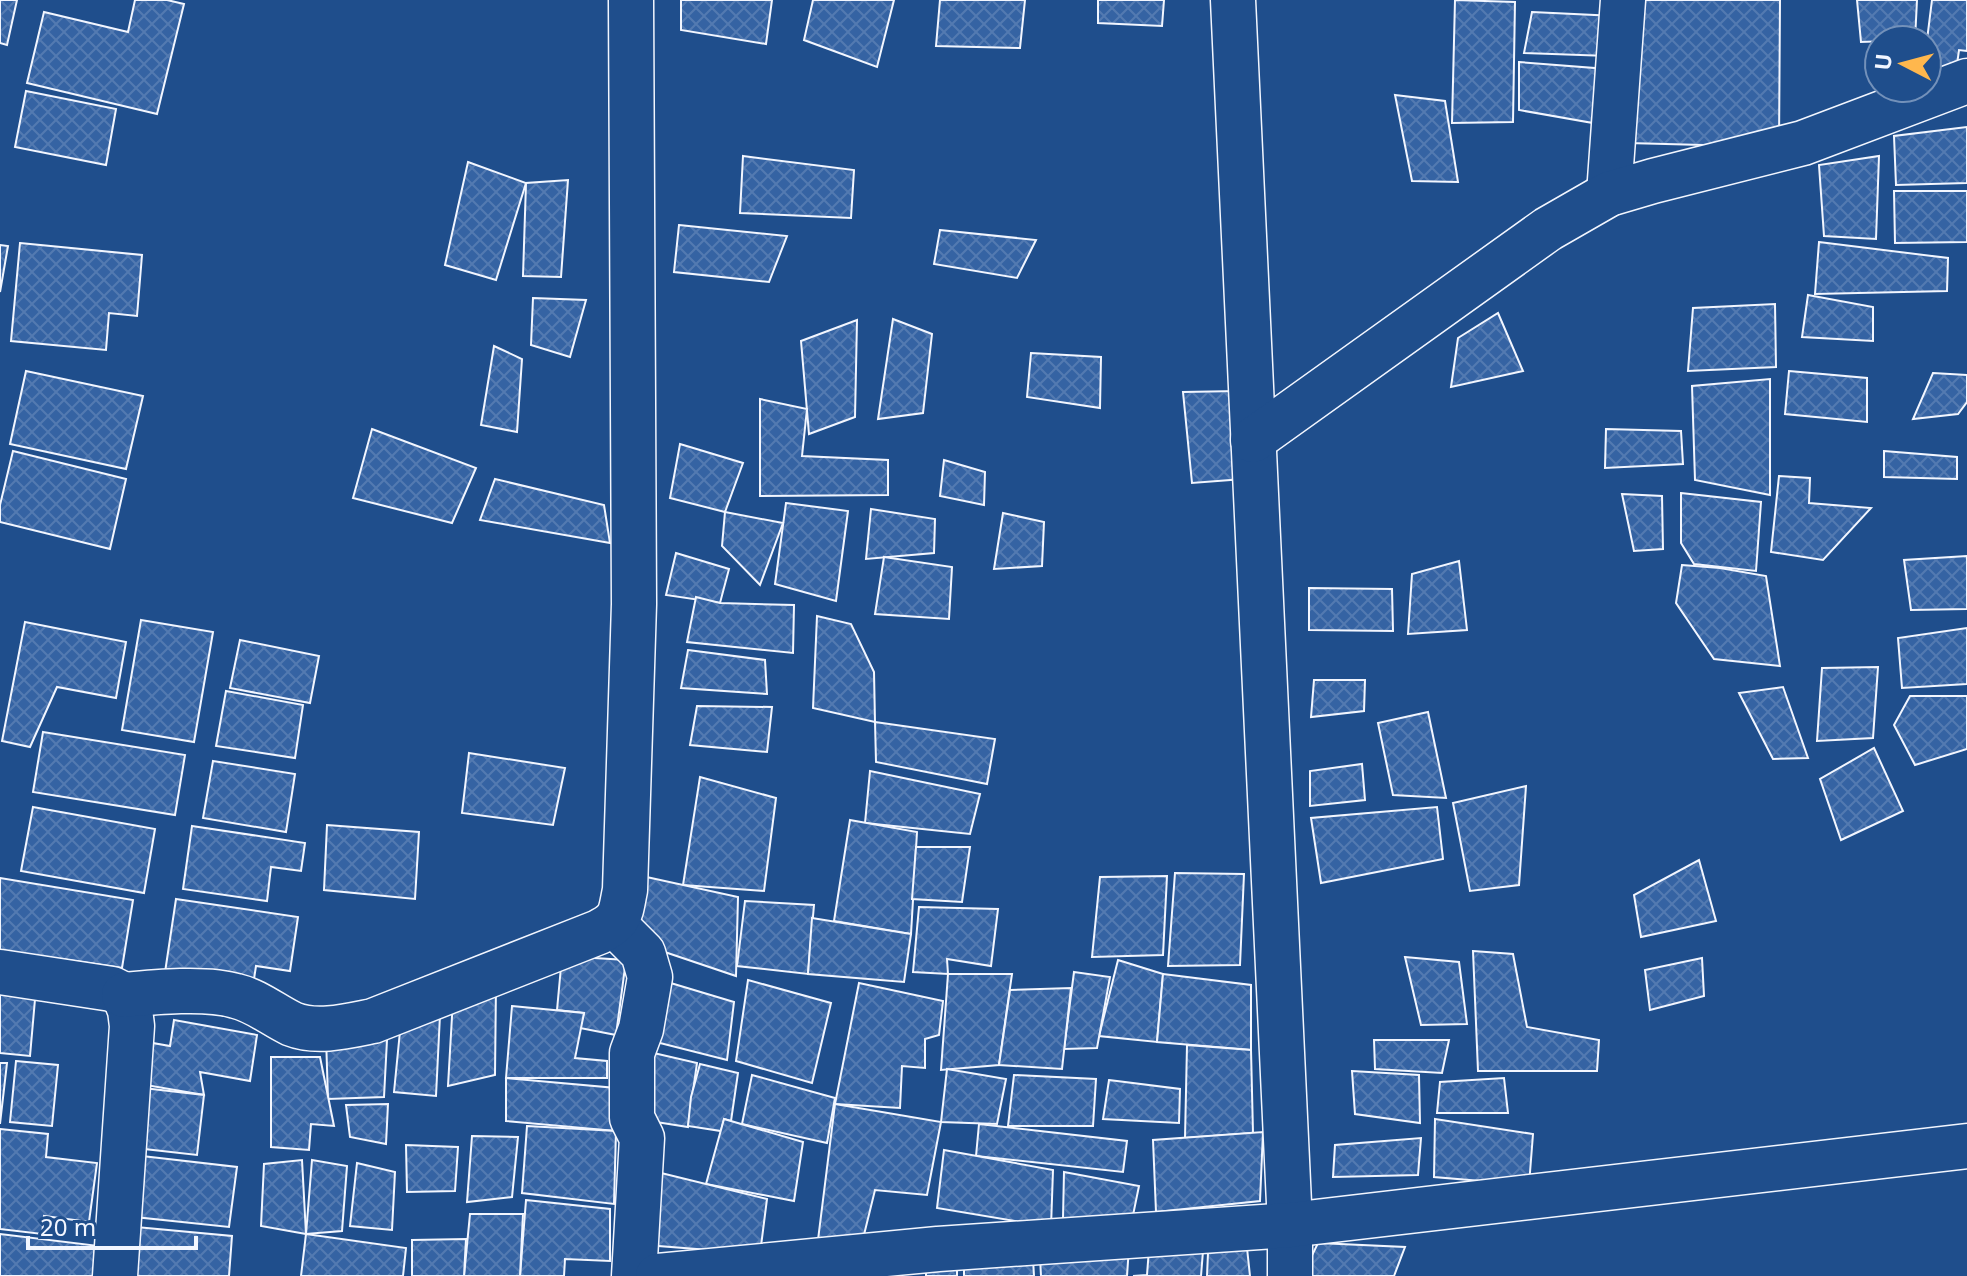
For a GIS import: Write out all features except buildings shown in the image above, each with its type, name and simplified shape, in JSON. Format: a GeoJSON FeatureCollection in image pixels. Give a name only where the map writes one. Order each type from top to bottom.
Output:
{"type":"FeatureCollection","features":[{"type":"Feature","properties":{"kind":"street"},"geometry":{"type":"LineString","coordinates":[[0,972],[112,989],[124,995],[223,993],[249,1000],[303,1027],[335,1028],[373,1021],[614,924],[621,912],[625,890],[634,604],[631,0]]}},
{"type":"Feature","properties":{"kind":"street"},"geometry":{"type":"LineString","coordinates":[[1233,0],[1290,1276]]}},
{"type":"Feature","properties":{"kind":"street"},"geometry":{"type":"LineString","coordinates":[[1609,194],[1623,0]]}},
{"type":"Feature","properties":{"kind":"street"},"geometry":{"type":"LineString","coordinates":[[1253,440],[1548,229],[1609,194],[1803,143],[1967,81]]}},
{"type":"Feature","properties":{"kind":"street"},"geometry":{"type":"LineString","coordinates":[[614,924],[643,953],[650,977],[641,1029],[632,1053],[632,1118],[642,1138],[634,1276]]}},
{"type":"Feature","properties":{"kind":"street"},"geometry":{"type":"LineString","coordinates":[[115,1276],[132,1026],[124,995]]}},
{"type":"Feature","properties":{"kind":"street"},"geometry":{"type":"LineString","coordinates":[[658,1276],[938,1249],[1290,1225],[1967,1146]]}}]}
